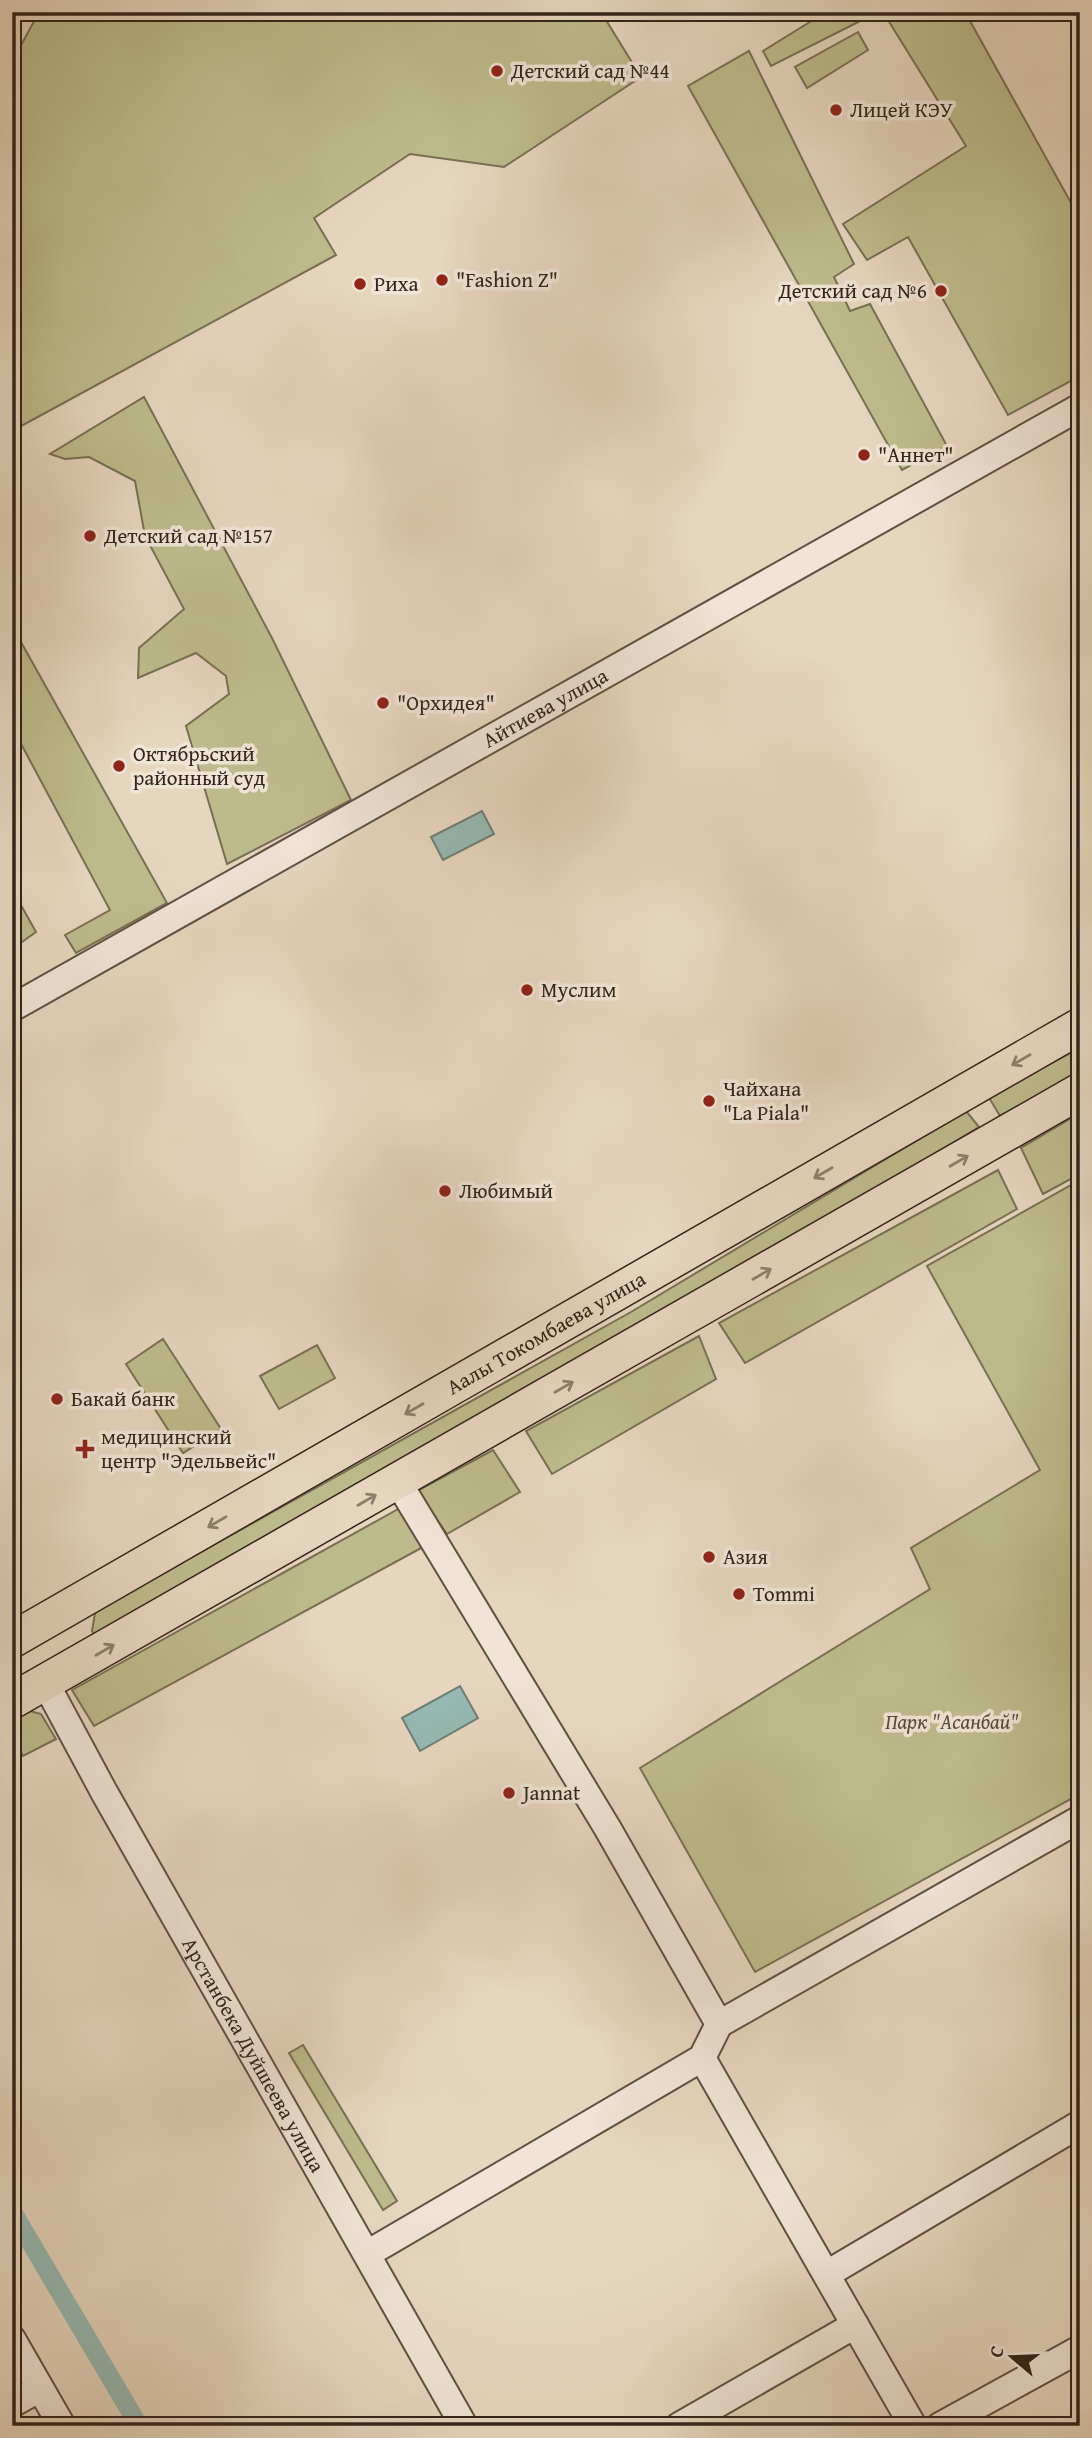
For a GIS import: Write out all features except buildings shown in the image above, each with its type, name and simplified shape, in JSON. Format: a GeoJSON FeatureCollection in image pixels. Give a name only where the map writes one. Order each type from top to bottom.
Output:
{"type":"FeatureCollection","features":[{"type":"Feature","properties":{"kind":"main road","name":"Аалы Токомбаева улица"},"geometry":{"type":"LineString","coordinates":[[16,1629],[1080,1026]]}},
{"type":"Feature","properties":{"kind":"main road"},"geometry":{"type":"LineString","coordinates":[[12,1701],[46,1684],[1080,1091]]}},
{"type":"Feature","properties":{"kind":"main road"},"geometry":{"type":"LineString","coordinates":[[16,1629],[46,1684]]}},
{"type":"Feature","properties":{"kind":"street","name":"Айтиева улица"},"geometry":{"type":"LineString","coordinates":[[12,1008],[1080,407]]}},
{"type":"Feature","properties":{"kind":"street"},"geometry":{"type":"LineString","coordinates":[[398,1482],[608,1829],[719,2024]]}},
{"type":"Feature","properties":{"kind":"street","name":"Арстанбека Дуйшеева улица"},"geometry":{"type":"LineString","coordinates":[[46,1684],[464,2426]]}},
{"type":"Feature","properties":{"kind":"street"},"geometry":{"type":"LineString","coordinates":[[366,2254],[702,2058],[719,2024],[1080,1819]]}},
{"type":"Feature","properties":{"kind":"street"},"geometry":{"type":"LineString","coordinates":[[702,2058],[913,2426]]}},
{"type":"Feature","properties":{"kind":"street"},"geometry":{"type":"LineString","coordinates":[[827,2274],[1080,2124]]}},
{"type":"Feature","properties":{"kind":"street"},"geometry":{"type":"LineString","coordinates":[[679,2426],[855,2325]]}},
{"type":"Feature","properties":{"kind":"street"},"geometry":{"type":"LineString","coordinates":[[12,2339],[62,2426]]}},
{"type":"Feature","properties":{"kind":"street"},"geometry":{"type":"LineString","coordinates":[[940,2426],[1080,2349]]}},
{"type":"Feature","properties":{"kind":"street"},"geometry":{"type":"LineString","coordinates":[[12,2404],[39,2389]]}},
{"type":"Feature","properties":{"kind":"green space"},"geometry":{"type":"Polygon","coordinates":[[[39,12],[601,12],[641,77],[504,167],[410,154],[314,218],[336,255],[12,431],[12,62],[39,12]]]}},
{"type":"Feature","properties":{"kind":"green space"},"geometry":{"type":"Polygon","coordinates":[[[826,12],[878,12],[771,66],[763,51],[826,12]]]}},
{"type":"Feature","properties":{"kind":"green space"},"geometry":{"type":"Polygon","coordinates":[[[883,12],[965,12],[1080,219],[1080,376],[1008,415],[908,237],[867,260],[843,224],[966,146],[883,12]]]}},
{"type":"Feature","properties":{"kind":"green space"},"geometry":{"type":"Polygon","coordinates":[[[858,32],[868,50],[807,88],[795,67],[858,32]]]}},
{"type":"Feature","properties":{"kind":"green space"},"geometry":{"type":"Polygon","coordinates":[[[749,51],[854,264],[834,277],[850,311],[870,304],[947,446],[902,470],[688,86],[749,51]]]}},
{"type":"Feature","properties":{"kind":"green space"},"geometry":{"type":"Polygon","coordinates":[[[144,397],[273,640],[351,800],[227,864],[186,726],[229,694],[226,676],[196,653],[138,678],[139,648],[184,609],[145,536],[135,481],[89,457],[65,459],[50,454],[144,397]]]}},
{"type":"Feature","properties":{"kind":"green space"},"geometry":{"type":"Polygon","coordinates":[[[12,626],[167,903],[76,953],[65,935],[110,910],[12,727],[12,626]]]}},
{"type":"Feature","properties":{"kind":"green space"},"geometry":{"type":"Polygon","coordinates":[[[12,889],[36,932],[12,949],[12,889]]]}},
{"type":"Feature","properties":{"kind":"green space"},"geometry":{"type":"Polygon","coordinates":[[[1080,1048],[1080,1073],[1000,1116],[988,1096],[1080,1048]]]}},
{"type":"Feature","properties":{"kind":"green space"},"geometry":{"type":"Polygon","coordinates":[[[966,1111],[979,1127],[540,1392],[96,1637],[92,1631],[95,1613],[122,1596],[631,1312],[966,1111]]]}},
{"type":"Feature","properties":{"kind":"green space"},"geometry":{"type":"Polygon","coordinates":[[[1080,1113],[1080,1174],[1043,1194],[1021,1148],[1080,1113]]]}},
{"type":"Feature","properties":{"kind":"green space"},"geometry":{"type":"Polygon","coordinates":[[[998,1170],[1017,1209],[745,1363],[719,1323],[998,1170]]]}},
{"type":"Feature","properties":{"kind":"green space","name":"Парк \"Асанбай\""},"geometry":{"type":"Polygon","coordinates":[[[1080,1180],[1080,1794],[755,1972],[640,1768],[930,1589],[911,1548],[1040,1470],[927,1266],[1080,1180]]]}},
{"type":"Feature","properties":{"kind":"green space"},"geometry":{"type":"Polygon","coordinates":[[[699,1336],[716,1379],[552,1474],[526,1431],[699,1336]]]}},
{"type":"Feature","properties":{"kind":"green space"},"geometry":{"type":"Polygon","coordinates":[[[163,1339],[221,1429],[183,1453],[126,1364],[163,1339]]]}},
{"type":"Feature","properties":{"kind":"green space"},"geometry":{"type":"Polygon","coordinates":[[[317,1345],[335,1378],[279,1409],[260,1376],[317,1345]]]}},
{"type":"Feature","properties":{"kind":"green space"},"geometry":{"type":"Polygon","coordinates":[[[493,1450],[520,1492],[447,1534],[417,1491],[493,1450]]]}},
{"type":"Feature","properties":{"kind":"green space"},"geometry":{"type":"Polygon","coordinates":[[[400,1508],[423,1547],[94,1726],[72,1690],[400,1508]]]}},
{"type":"Feature","properties":{"kind":"green space"},"geometry":{"type":"Polygon","coordinates":[[[30,1711],[41,1714],[56,1739],[23,1756],[12,1735],[12,1721],[30,1711]]]}},
{"type":"Feature","properties":{"kind":"green space"},"geometry":{"type":"Polygon","coordinates":[[[303,2045],[397,2201],[383,2210],[289,2053],[303,2045]]]}},
{"type":"Feature","properties":{"kind":"water"},"geometry":{"type":"Polygon","coordinates":[[[482,811],[494,834],[443,860],[431,837],[482,811]]]}},
{"type":"Feature","properties":{"kind":"water"},"geometry":{"type":"Polygon","coordinates":[[[460,1686],[478,1718],[420,1751],[402,1718],[460,1686]]]}},
{"type":"Feature","properties":{"kind":"waterway"},"geometry":{"type":"LineString","coordinates":[[12,2211],[139,2426]]}},
{"type":"Feature","properties":{"kind":"place","name":"Детский сад №44"},"geometry":{"type":"Point","coordinates":[497,71]}},
{"type":"Feature","properties":{"kind":"place","name":"Лицей КЭУ"},"geometry":{"type":"Point","coordinates":[836,110]}},
{"type":"Feature","properties":{"kind":"place","name":"\"Fashion Z\""},"geometry":{"type":"Point","coordinates":[442,280]}},
{"type":"Feature","properties":{"kind":"place","name":"Риха"},"geometry":{"type":"Point","coordinates":[360,284]}},
{"type":"Feature","properties":{"kind":"place","name":"Детский сад №6"},"geometry":{"type":"Point","coordinates":[941,291]}},
{"type":"Feature","properties":{"kind":"place","name":"\"Аннет\""},"geometry":{"type":"Point","coordinates":[864,455]}},
{"type":"Feature","properties":{"kind":"place","name":"Детский сад №157"},"geometry":{"type":"Point","coordinates":[90,536]}},
{"type":"Feature","properties":{"kind":"place","name":"\"Орхидея\""},"geometry":{"type":"Point","coordinates":[383,703]}},
{"type":"Feature","properties":{"kind":"place","name":"Октябрьский районный суд"},"geometry":{"type":"Point","coordinates":[119,766]}},
{"type":"Feature","properties":{"kind":"place","name":"Муслим"},"geometry":{"type":"Point","coordinates":[527,990]}},
{"type":"Feature","properties":{"kind":"place","name":"Чайхана \"La Piala\""},"geometry":{"type":"Point","coordinates":[709,1101]}},
{"type":"Feature","properties":{"kind":"place","name":"Любимый"},"geometry":{"type":"Point","coordinates":[445,1191]}},
{"type":"Feature","properties":{"kind":"place","name":"Бакай банк"},"geometry":{"type":"Point","coordinates":[57,1399]}},
{"type":"Feature","properties":{"kind":"place","name":"медицинский центр \"Эдельвейс\""},"geometry":{"type":"Point","coordinates":[85,1449]}},
{"type":"Feature","properties":{"kind":"place","name":"Азия"},"geometry":{"type":"Point","coordinates":[709,1557]}},
{"type":"Feature","properties":{"kind":"place","name":"Tommi"},"geometry":{"type":"Point","coordinates":[739,1594]}},
{"type":"Feature","properties":{"kind":"place","name":"Jannat"},"geometry":{"type":"Point","coordinates":[509,1793]}}]}
